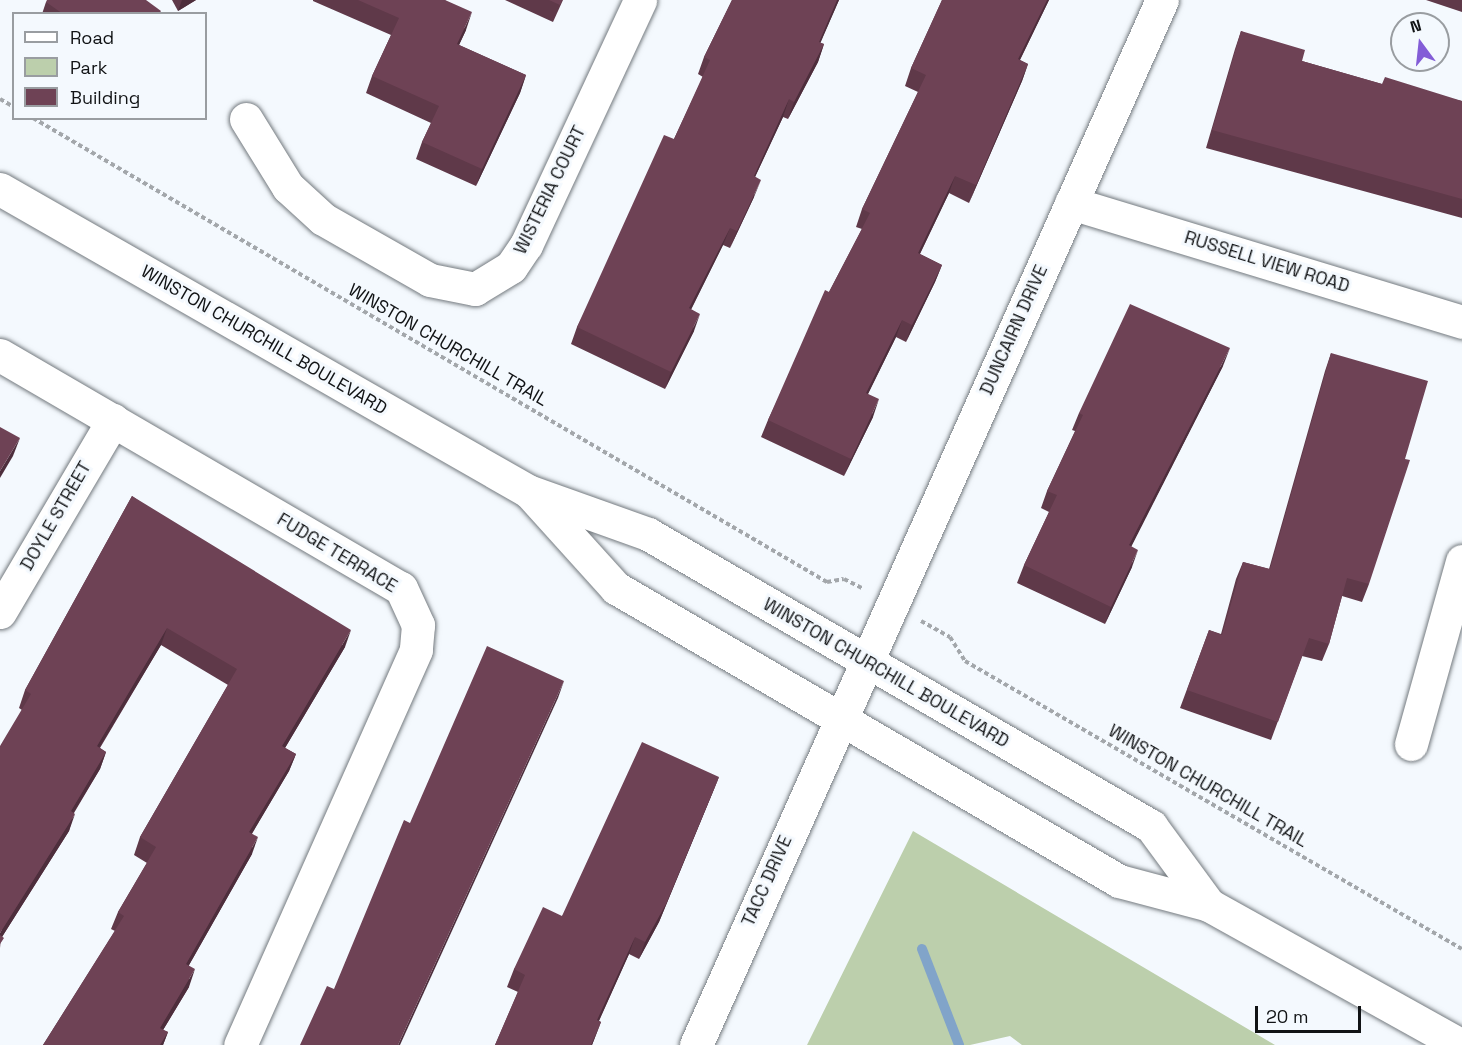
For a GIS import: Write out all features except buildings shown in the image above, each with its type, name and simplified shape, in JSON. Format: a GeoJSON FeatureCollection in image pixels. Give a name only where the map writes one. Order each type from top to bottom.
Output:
{"type":"FeatureCollection","features":[{"type":"Feature","properties":{"kind":"street","name":"WISTERIA COURT"},"geometry":{"type":"LineString","coordinates":[[246,119],[288,187],[323,219],[430,280],[475,289],[511,267],[526,245],[640,0]]}},
{"type":"Feature","properties":{"kind":"street","name":"DUNCAIRN DRIVE"},"geometry":{"type":"LineString","coordinates":[[839,717],[1162,0]]}},
{"type":"Feature","properties":{"kind":"street","name":"WINSTON CHURCHILL BOULEVARD"},"geometry":{"type":"LineString","coordinates":[[0,189],[528,490],[648,534],[1150,826],[1209,905]]}},
{"type":"Feature","properties":{"kind":"street","name":"RUSSELL VIEW ROAD"},"geometry":{"type":"LineString","coordinates":[[1071,203],[1462,322]]}},
{"type":"Feature","properties":{"kind":"street","name":"FUDGE TERRACE"},"geometry":{"type":"LineString","coordinates":[[0,355],[401,588],[418,625],[416,650],[240,1045]]}},
{"type":"Feature","properties":{"kind":"street","name":"DOYLE STREET"},"geometry":{"type":"LineString","coordinates":[[0,612],[113,420]]}},
{"type":"Feature","properties":{"kind":"street","name":"WINSTON CHURCHILL BOULEVARD"},"geometry":{"type":"LineString","coordinates":[[528,490],[616,588],[1119,881],[1209,905],[1461,1045]]}},
{"type":"Feature","properties":{"kind":"street"},"geometry":{"type":"LineString","coordinates":[[1411,744],[1462,561]]}},
{"type":"Feature","properties":{"kind":"street","name":"TACC DRIVE"},"geometry":{"type":"LineString","coordinates":[[696,1045],[839,717]]}},
{"type":"Feature","properties":{"kind":"path","name":"WINSTON CHURCHILL TRAIL"},"geometry":{"type":"LineString","coordinates":[[36,120],[827,582],[852,583]]}},
{"type":"Feature","properties":{"kind":"path","name":"WINSTON CHURCHILL TRAIL"},"geometry":{"type":"LineString","coordinates":[[950,637],[966,661],[1462,949]]}},
{"type":"Feature","properties":{"kind":"green space"},"geometry":{"type":"Polygon","coordinates":[[[913,831],[1275,1045],[1022,1045],[1010,1036],[970,1045],[807,1045],[913,831]]]}},
{"type":"Feature","properties":{"kind":"waterway"},"geometry":{"type":"LineString","coordinates":[[922,949],[959,1045]]}}]}
